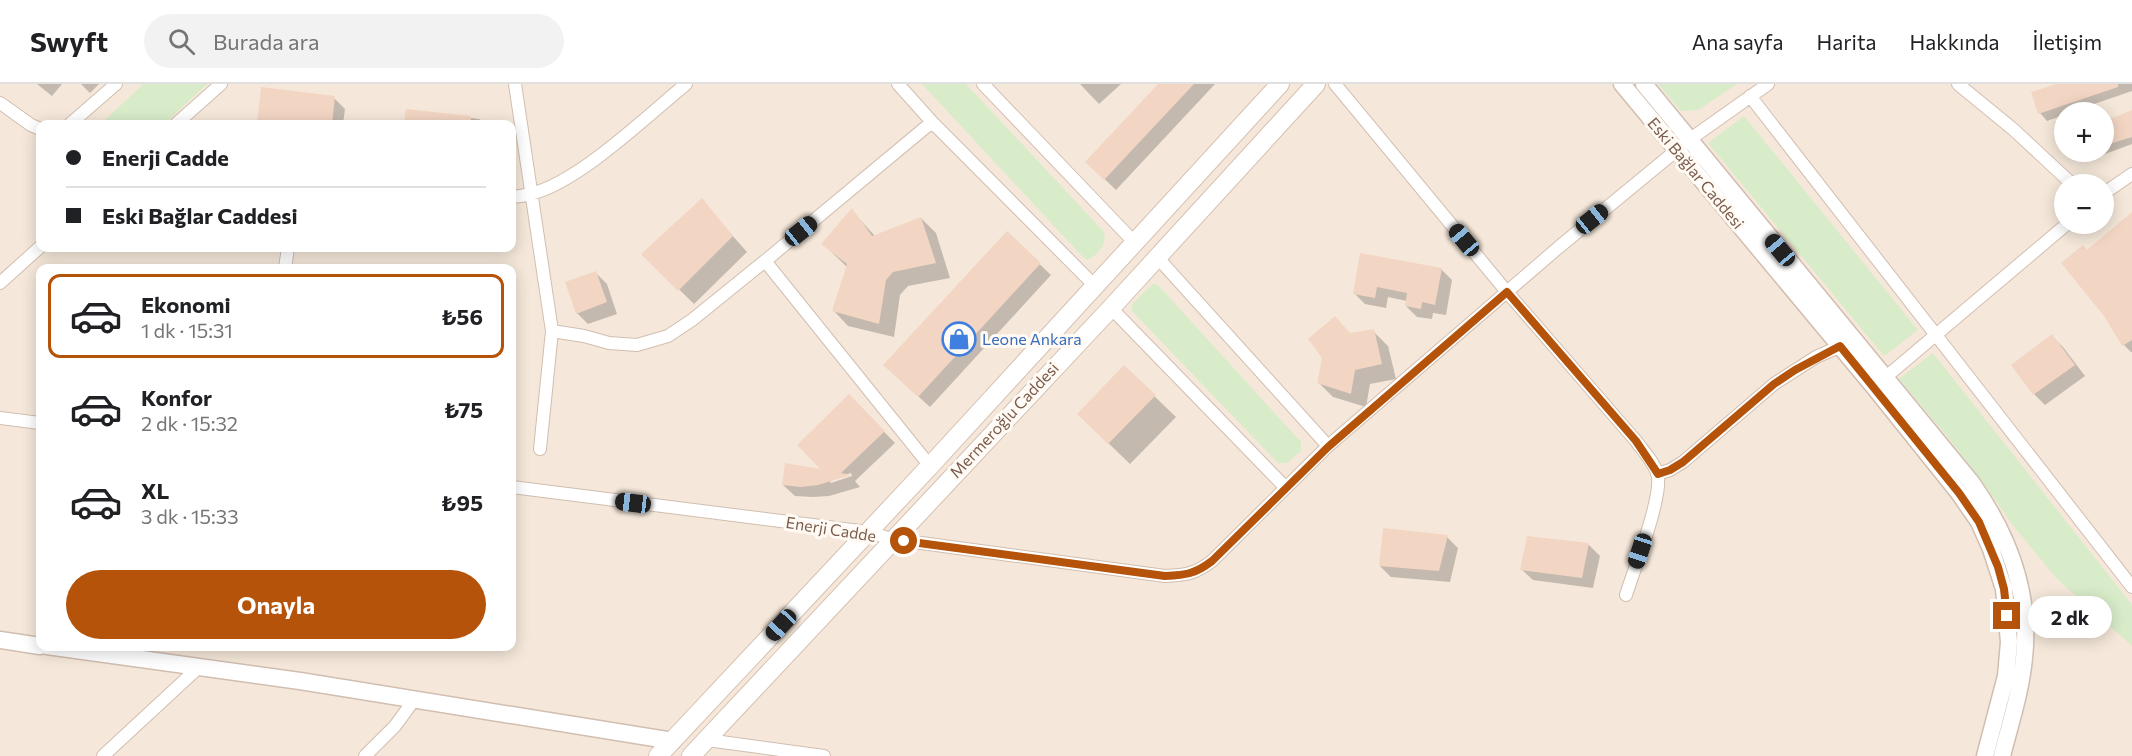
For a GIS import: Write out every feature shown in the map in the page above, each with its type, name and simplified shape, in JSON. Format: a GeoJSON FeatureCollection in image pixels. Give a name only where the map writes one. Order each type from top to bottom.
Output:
{"type":"FeatureCollection","features":[{"type":"Feature","properties":{"kind":"main road","name":"Mermeroğlu Caddesi"},"geometry":{"type":"LineString","coordinates":[[658,756],[930,466],[1280,84]]}},
{"type":"Feature","properties":{"kind":"main road","name":"Mermeroğlu Caddesi"},"geometry":{"type":"LineString","coordinates":[[691,756],[1111,308],[1316,84]]}},
{"type":"Feature","properties":{"kind":"street"},"geometry":{"type":"LineString","coordinates":[[75,120],[116,84]]}},
{"type":"Feature","properties":{"kind":"street"},"geometry":{"type":"LineString","coordinates":[[180,120],[221,84]]}},
{"type":"Feature","properties":{"kind":"street"},"geometry":{"type":"LineString","coordinates":[[515,84],[552,331],[540,449]]}},
{"type":"Feature","properties":{"kind":"street"},"geometry":{"type":"LineString","coordinates":[[516,196],[545,189],[591,162],[686,84]]}},
{"type":"Feature","properties":{"kind":"street"},"geometry":{"type":"LineString","coordinates":[[898,84],[932,122],[1094,285]]}},
{"type":"Feature","properties":{"kind":"street"},"geometry":{"type":"LineString","coordinates":[[983,84],[1134,242]]}},
{"type":"Feature","properties":{"kind":"street"},"geometry":{"type":"LineString","coordinates":[[1335,84],[1507,292],[1636,441],[1658,474],[1653,507],[1626,595]]}},
{"type":"Feature","properties":{"kind":"street","name":"Eski Bağlar Caddesi"},"geometry":{"type":"LineString","coordinates":[[1622,84],[1683,145],[1880,382],[1987,505],[2001,530],[2016,568],[2022,595],[2025,630],[2025,657],[2020,687],[2002,756]]}},
{"type":"Feature","properties":{"kind":"street","name":"Eski Bağlar Caddesi"},"geometry":{"type":"LineString","coordinates":[[1644,84],[1683,145],[1840,346],[1880,382],[1970,508],[1986,535],[2004,589],[2008,642],[2006,676],[1985,756]]}},
{"type":"Feature","properties":{"kind":"street"},"geometry":{"type":"LineString","coordinates":[[1111,308],[1286,488],[1328,447],[1507,292],[1683,145],[1768,84]]}},
{"type":"Feature","properties":{"kind":"street"},"geometry":{"type":"LineString","coordinates":[[1958,84],[2014,130],[2061,174]]}},
{"type":"Feature","properties":{"kind":"street"},"geometry":{"type":"LineString","coordinates":[[1750,96],[1937,333],[2132,587]]}},
{"type":"Feature","properties":{"kind":"street"},"geometry":{"type":"LineString","coordinates":[[0,103],[36,127]]}},
{"type":"Feature","properties":{"kind":"street"},"geometry":{"type":"LineString","coordinates":[[552,331],[609,343],[637,345],[654,342],[668,336],[692,320],[765,261],[932,122]]}},
{"type":"Feature","properties":{"kind":"street"},"geometry":{"type":"LineString","coordinates":[[2114,186],[2132,174]]}},
{"type":"Feature","properties":{"kind":"street"},"geometry":{"type":"LineString","coordinates":[[1880,382],[2055,234]]}},
{"type":"Feature","properties":{"kind":"street"},"geometry":{"type":"LineString","coordinates":[[0,283],[36,250]]}},
{"type":"Feature","properties":{"kind":"street"},"geometry":{"type":"LineString","coordinates":[[1157,257],[1328,447]]}},
{"type":"Feature","properties":{"kind":"street"},"geometry":{"type":"LineString","coordinates":[[765,261],[930,466]]}},
{"type":"Feature","properties":{"kind":"street"},"geometry":{"type":"LineString","coordinates":[[1658,474],[1683,462],[1774,384],[1840,346]]}},
{"type":"Feature","properties":{"kind":"street"},"geometry":{"type":"LineString","coordinates":[[0,418],[36,422]]}},
{"type":"Feature","properties":{"kind":"street","name":"Enerji Cadde"},"geometry":{"type":"LineString","coordinates":[[516,488],[868,532],[892,539],[1165,576],[1186,575],[1200,570],[1286,488]]}},
{"type":"Feature","properties":{"kind":"street"},"geometry":{"type":"LineString","coordinates":[[0,640],[36,645]]}},
{"type":"Feature","properties":{"kind":"street"},"geometry":{"type":"LineString","coordinates":[[83,651],[673,741]]}},
{"type":"Feature","properties":{"kind":"street"},"geometry":{"type":"LineString","coordinates":[[103,756],[199,667]]}},
{"type":"Feature","properties":{"kind":"street"},"geometry":{"type":"LineString","coordinates":[[365,756],[395,726],[414,700]]}},
{"type":"Feature","properties":{"kind":"street"},"geometry":{"type":"LineString","coordinates":[[707,740],[824,756]]}},
{"type":"Feature","properties":{"kind":"shaded area"},"geometry":{"type":"Polygon","coordinates":[[[0,84],[2132,84],[2132,756],[0,756],[0,84]]]}},
{"type":"Feature","properties":{"kind":"green space"},"geometry":{"type":"Polygon","coordinates":[[[143,84],[207,84],[168,120],[105,120],[143,84]]]}},
{"type":"Feature","properties":{"kind":"green space"},"geometry":{"type":"Polygon","coordinates":[[[922,84],[966,84],[1104,232],[1103,245],[1098,252],[1087,260],[1082,256],[922,84]]]}},
{"type":"Feature","properties":{"kind":"green space"},"geometry":{"type":"Polygon","coordinates":[[[1658,84],[1737,84],[1698,110],[1681,111],[1658,84]]]}},
{"type":"Feature","properties":{"kind":"green space"},"geometry":{"type":"Polygon","coordinates":[[[1744,116],[1918,330],[1884,356],[1708,143],[1744,116]]]}},
{"type":"Feature","properties":{"kind":"green space"},"geometry":{"type":"Polygon","coordinates":[[[1153,284],[1158,285],[1301,442],[1301,451],[1287,463],[1278,463],[1131,310],[1133,303],[1153,284]]]}},
{"type":"Feature","properties":{"kind":"green space"},"geometry":{"type":"Polygon","coordinates":[[[1933,353],[2132,605],[2132,646],[2056,578],[2011,523],[1947,436],[1899,379],[1933,353]]]}},
{"type":"Feature","properties":{"kind":"building"},"geometry":{"type":"Polygon","coordinates":[[[1158,84],[1194,84],[1104,180],[1085,162],[1158,84]]]}},
{"type":"Feature","properties":{"kind":"building"},"geometry":{"type":"Polygon","coordinates":[[[2056,84],[2118,84],[2118,87],[2074,102],[2054,102],[2054,109],[2038,114],[2031,92],[2056,84]]]}},
{"type":"Feature","properties":{"kind":"building"},"geometry":{"type":"Polygon","coordinates":[[[261,87],[335,96],[332,120],[257,120],[261,87]]]}},
{"type":"Feature","properties":{"kind":"building"},"geometry":{"type":"Polygon","coordinates":[[[406,109],[471,116],[471,120],[405,120],[406,109]]]}},
{"type":"Feature","properties":{"kind":"building"},"geometry":{"type":"Polygon","coordinates":[[[2132,110],[2132,137],[2114,143],[2114,117],[2132,110]]]}},
{"type":"Feature","properties":{"kind":"building"},"geometry":{"type":"Polygon","coordinates":[[[702,198],[733,236],[678,291],[641,254],[702,198]]]}},
{"type":"Feature","properties":{"kind":"building"},"geometry":{"type":"Polygon","coordinates":[[[852,208],[872,236],[921,217],[936,263],[893,272],[886,280],[879,324],[832,311],[847,264],[821,244],[852,208]]]}},
{"type":"Feature","properties":{"kind":"building"},"geometry":{"type":"Polygon","coordinates":[[[2132,212],[2132,340],[2122,346],[2104,316],[2061,263],[2083,245],[2087,250],[2106,234],[2114,234],[2114,227],[2132,212]]]}},
{"type":"Feature","properties":{"kind":"building"},"geometry":{"type":"Polygon","coordinates":[[[1007,231],[1041,263],[918,397],[883,365],[1007,231]]]}},
{"type":"Feature","properties":{"kind":"building"},"geometry":{"type":"Polygon","coordinates":[[[1360,253],[1442,268],[1435,305],[1422,302],[1421,309],[1405,306],[1407,293],[1377,287],[1375,298],[1353,294],[1360,253]]]}},
{"type":"Feature","properties":{"kind":"building"},"geometry":{"type":"Polygon","coordinates":[[[596,271],[607,302],[576,314],[565,282],[596,271]]]}},
{"type":"Feature","properties":{"kind":"building"},"geometry":{"type":"Polygon","coordinates":[[[1335,316],[1350,333],[1374,329],[1382,364],[1355,370],[1351,394],[1317,383],[1322,358],[1308,339],[1335,316]]]}},
{"type":"Feature","properties":{"kind":"building"},"geometry":{"type":"Polygon","coordinates":[[[2052,334],[2075,365],[2033,395],[2011,365],[2052,334]]]}},
{"type":"Feature","properties":{"kind":"building"},"geometry":{"type":"Polygon","coordinates":[[[1124,365],[1156,395],[1108,444],[1077,414],[1124,365]]]}},
{"type":"Feature","properties":{"kind":"building"},"geometry":{"type":"Polygon","coordinates":[[[849,394],[885,431],[841,473],[851,475],[818,485],[801,487],[782,485],[785,463],[820,469],[797,445],[849,394]]]}},
{"type":"Feature","properties":{"kind":"building"},"geometry":{"type":"Polygon","coordinates":[[[1383,528],[1448,535],[1439,571],[1379,566],[1383,528]]]}},
{"type":"Feature","properties":{"kind":"building"},"geometry":{"type":"Polygon","coordinates":[[[1527,536],[1589,543],[1582,578],[1520,570],[1527,536]]]}},
{"type":"Feature","properties":{"kind":"place","name":"Leone Ankara"},"geometry":{"type":"Point","coordinates":[959,339]}},
{"type":"Feature","properties":{"kind":"route"},"geometry":{"type":"LineString","coordinates":[[904,541],[1165,576],[1186,575],[1200,570],[1212,561],[1328,447],[1507,292],[1636,441],[1658,474],[1683,462],[1774,384],[1816,357],[1840,346],[1959,493],[1979,522],[1998,567],[2004,589],[2007,616]]}}]}
